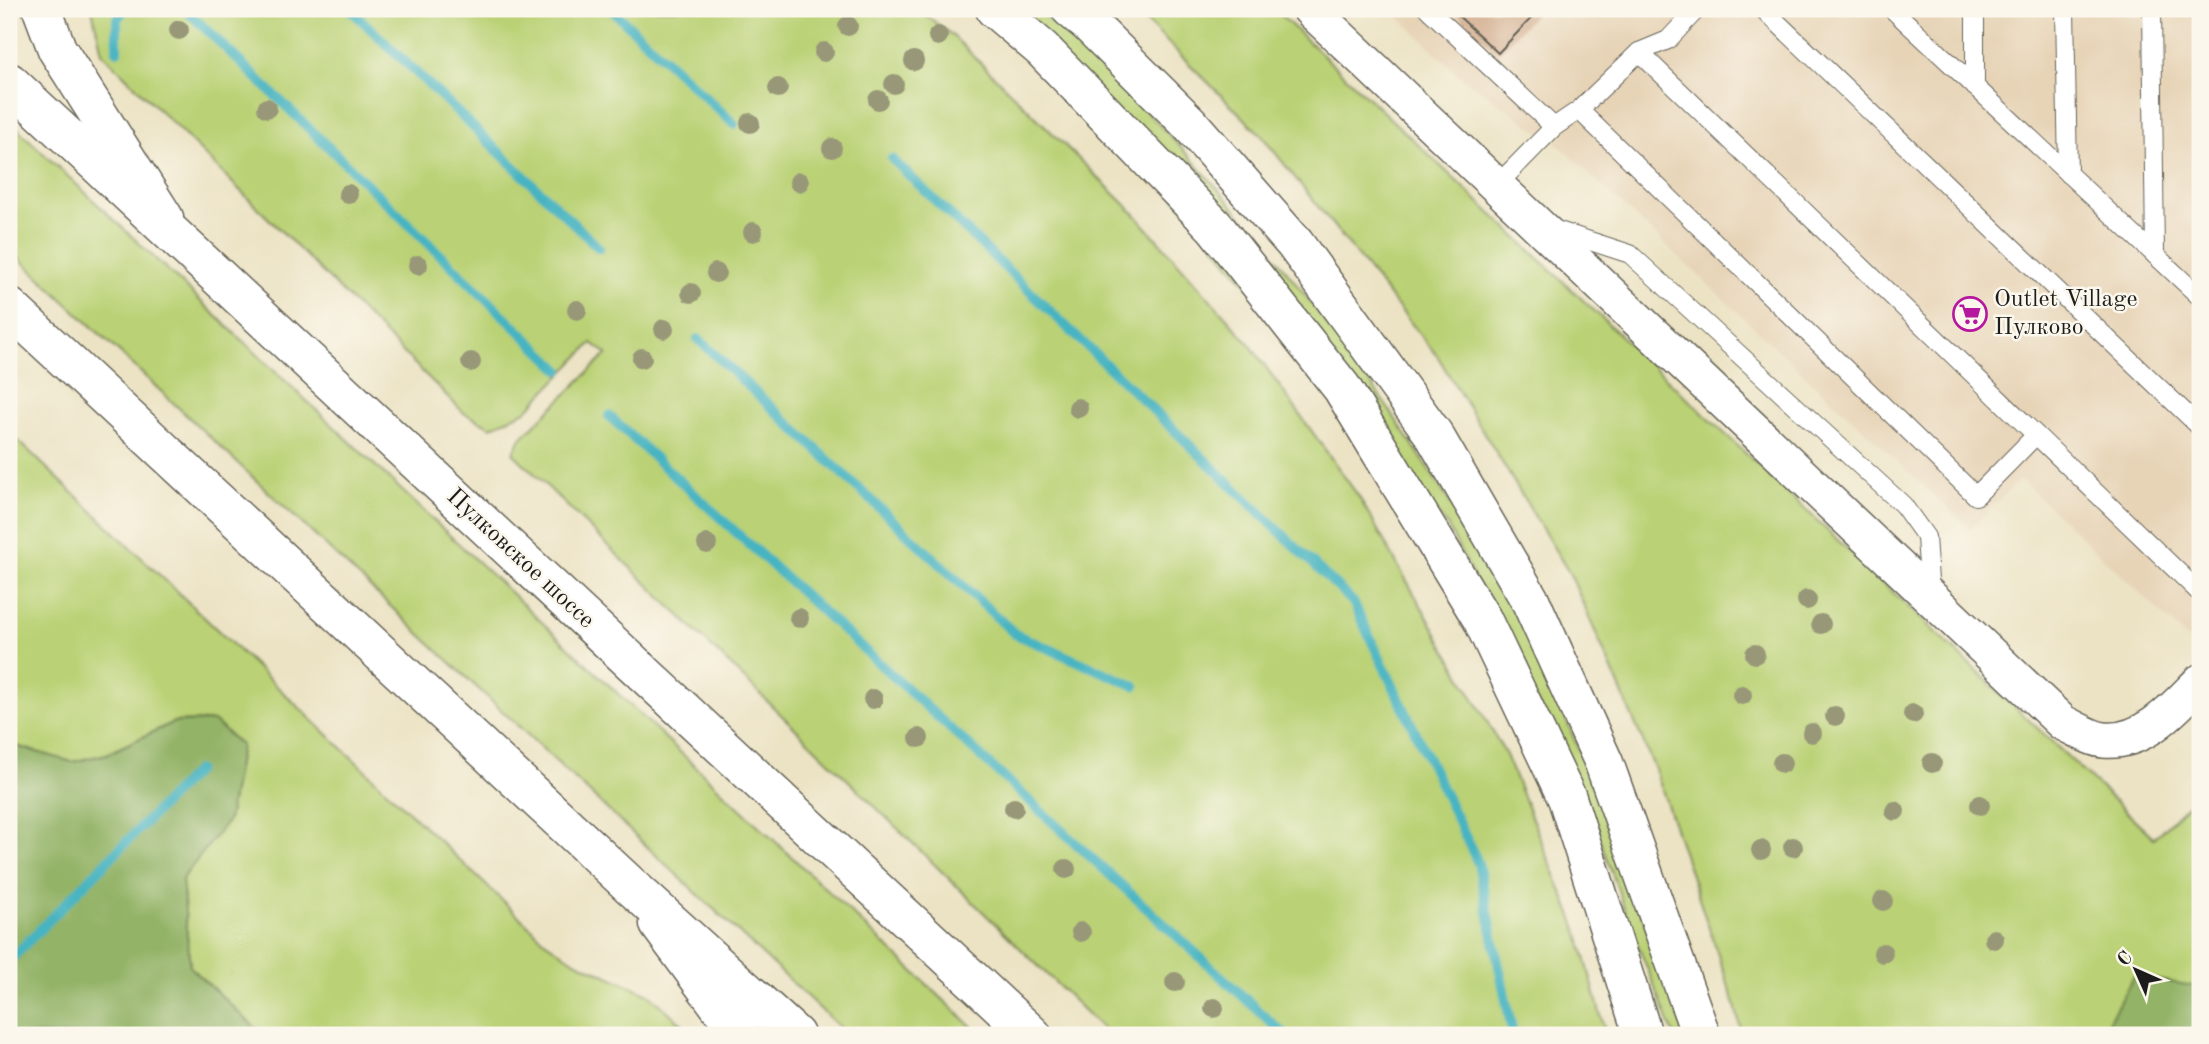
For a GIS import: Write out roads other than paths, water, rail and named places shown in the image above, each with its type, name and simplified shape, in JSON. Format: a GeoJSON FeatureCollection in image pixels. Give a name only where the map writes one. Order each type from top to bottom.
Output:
{"type":"FeatureCollection","features":[{"type":"Feature","properties":{"kind":"main road"},"geometry":{"type":"LineString","coordinates":[[42,9],[57,49],[175,237]]}},
{"type":"Feature","properties":{"kind":"main road"},"geometry":{"type":"LineString","coordinates":[[995,9],[1042,49],[1215,227],[1342,388],[1482,618],[1561,786],[1643,1035]]}},
{"type":"Feature","properties":{"kind":"main road"},"geometry":{"type":"LineString","coordinates":[[1070,9],[1088,23],[1189,123],[1295,244],[1434,435],[1531,602],[1604,763],[1701,1035]]}},
{"type":"Feature","properties":{"kind":"main road","name":"Пулковское шоссе"},"geometry":{"type":"LineString","coordinates":[[9,82],[1032,1035]]}},
{"type":"Feature","properties":{"kind":"main road"},"geometry":{"type":"LineString","coordinates":[[9,307],[633,888],[795,1035]]}},
{"type":"Feature","properties":{"kind":"main road"},"geometry":{"type":"LineString","coordinates":[[633,888],[741,1035]]}},
{"type":"Feature","properties":{"kind":"street"},"geometry":{"type":"LineString","coordinates":[[1310,9],[2063,723],[2101,740],[2136,734],[2165,718],[2200,682]]}},
{"type":"Feature","properties":{"kind":"lane"},"geometry":{"type":"LineString","coordinates":[[1429,9],[1554,127]]}},
{"type":"Feature","properties":{"kind":"lane"},"geometry":{"type":"LineString","coordinates":[[1496,186],[1554,127],[1579,110],[1639,52],[1668,40],[1697,9]]}},
{"type":"Feature","properties":{"kind":"lane"},"geometry":{"type":"LineString","coordinates":[[1763,9],[2200,428]]}},
{"type":"Feature","properties":{"kind":"lane"},"geometry":{"type":"LineString","coordinates":[[1892,9],[2200,297]]}},
{"type":"Feature","properties":{"kind":"lane"},"geometry":{"type":"LineString","coordinates":[[1975,9],[1975,86]]}},
{"type":"Feature","properties":{"kind":"lane"},"geometry":{"type":"LineString","coordinates":[[2065,9],[2068,174]]}},
{"type":"Feature","properties":{"kind":"lane"},"geometry":{"type":"LineString","coordinates":[[2152,9],[2155,255]]}},
{"type":"Feature","properties":{"kind":"lane"},"geometry":{"type":"LineString","coordinates":[[1639,52],[2200,593]]}},
{"type":"Feature","properties":{"kind":"lane"},"geometry":{"type":"LineString","coordinates":[[1579,110],[1976,496],[2036,435]]}},
{"type":"Feature","properties":{"kind":"lane"},"geometry":{"type":"LineString","coordinates":[[1538,225],[1630,254],[1903,505],[1926,537],[1930,595]]}},
{"type":"Feature","properties":{"kind":"waterway"},"geometry":{"type":"LineString","coordinates":[[117,51],[117,19],[125,9]]}},
{"type":"Feature","properties":{"kind":"waterway"},"geometry":{"type":"LineString","coordinates":[[185,9],[560,370]]}},
{"type":"Feature","properties":{"kind":"waterway"},"geometry":{"type":"LineString","coordinates":[[350,9],[599,248]]}},
{"type":"Feature","properties":{"kind":"waterway"},"geometry":{"type":"LineString","coordinates":[[611,9],[734,124]]}},
{"type":"Feature","properties":{"kind":"waterway"},"geometry":{"type":"LineString","coordinates":[[892,159],[1353,602],[1478,863],[1513,1035]]}},
{"type":"Feature","properties":{"kind":"waterway"},"geometry":{"type":"LineString","coordinates":[[698,339],[1015,634],[1135,686]]}},
{"type":"Feature","properties":{"kind":"waterway"},"geometry":{"type":"LineString","coordinates":[[609,416],[1285,1035]]}},
{"type":"Feature","properties":{"kind":"waterway"},"geometry":{"type":"LineString","coordinates":[[9,961],[197,770]]}},
{"type":"Feature","properties":{"kind":"place","name":"Outlet Village Пулково"},"geometry":{"type":"Point","coordinates":[1970,314]}}]}
